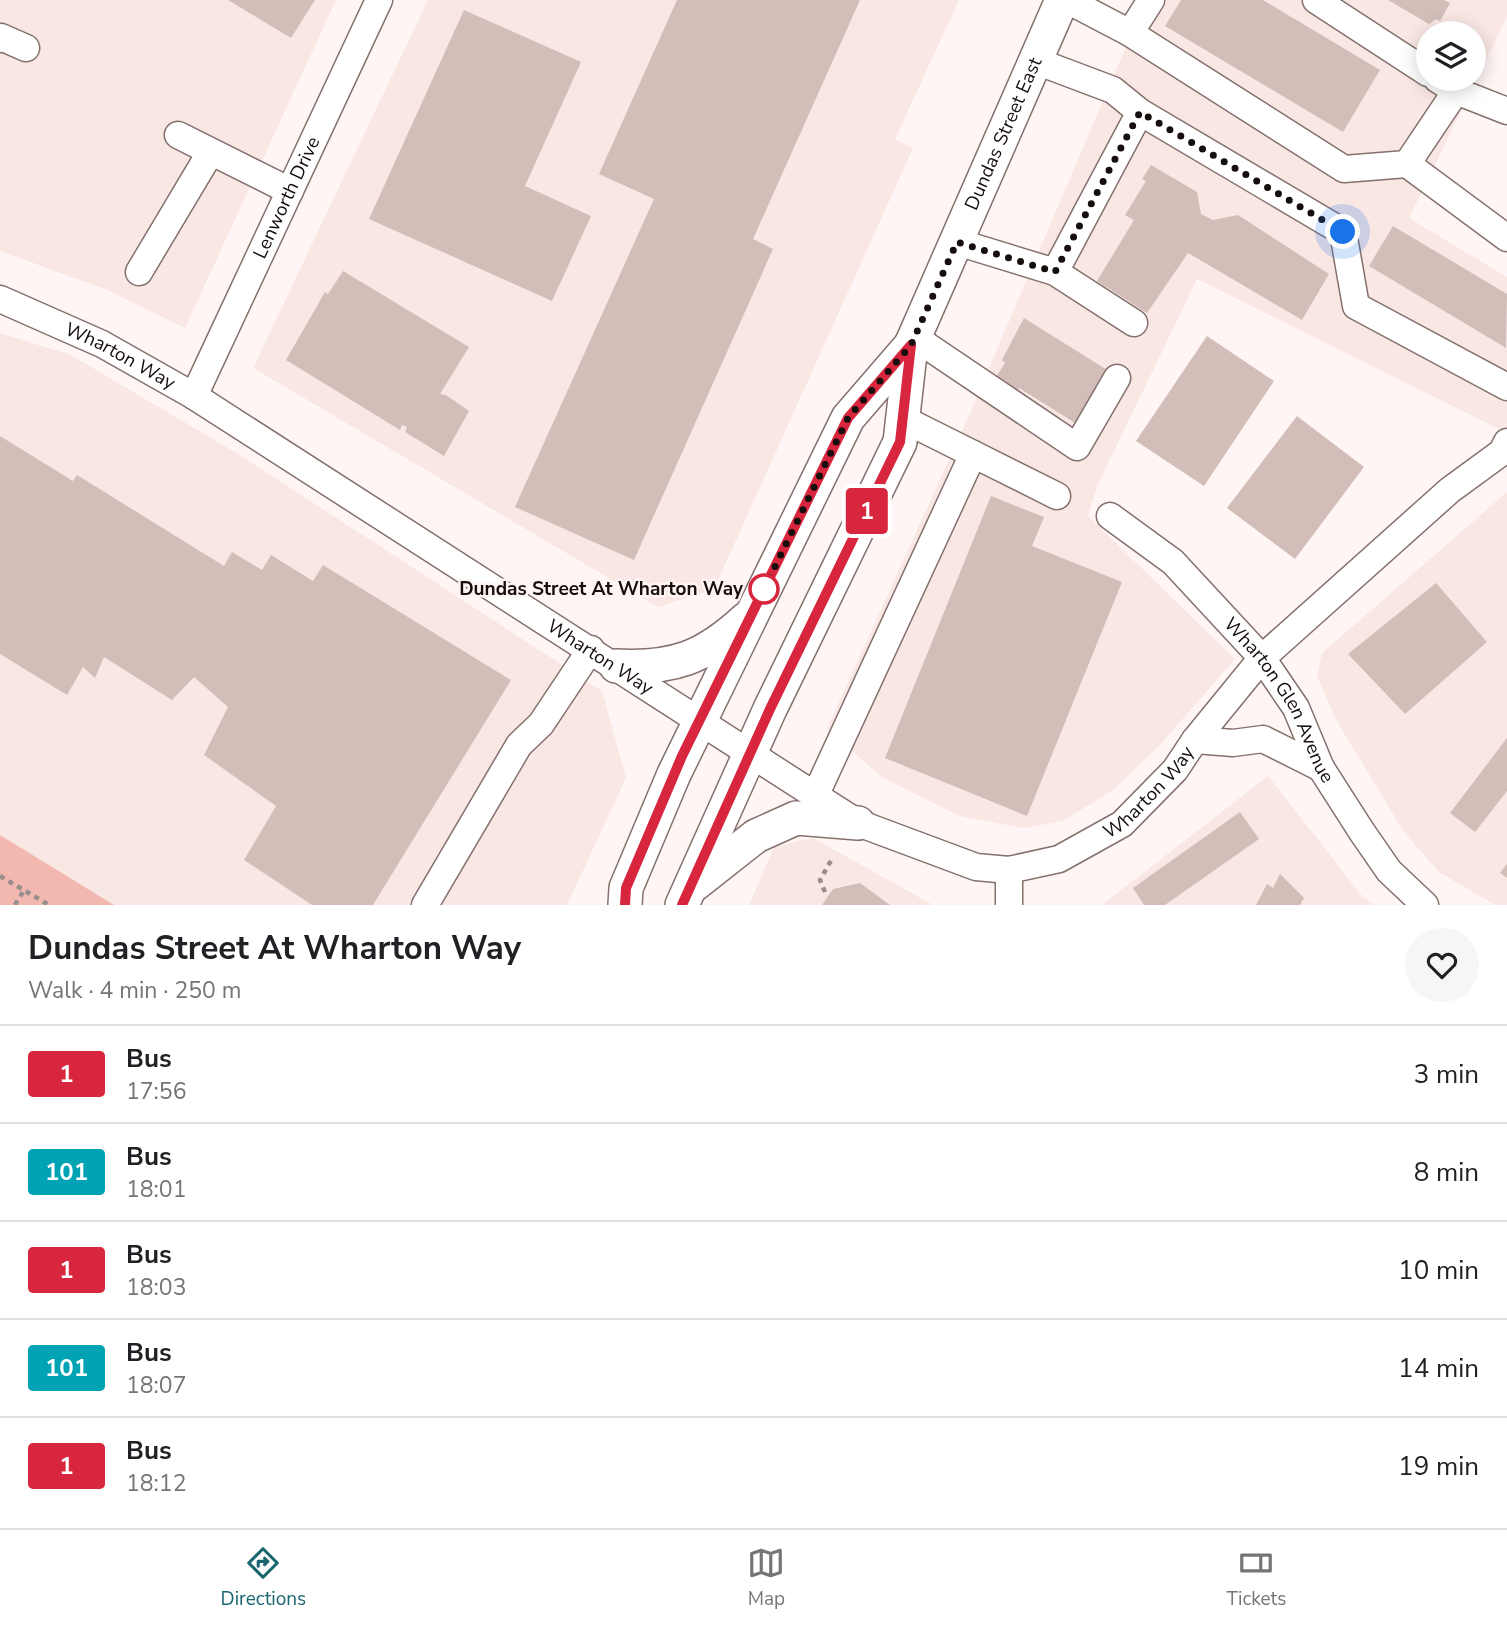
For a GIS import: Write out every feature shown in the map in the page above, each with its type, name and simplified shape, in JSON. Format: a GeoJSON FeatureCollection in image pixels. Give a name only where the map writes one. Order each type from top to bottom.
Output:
{"type":"FeatureCollection","features":[{"type":"Feature","properties":{"kind":"main road","name":"Dundas Street East"},"geometry":{"type":"LineString","coordinates":[[625,905],[626,888],[699,720],[848,418],[913,341],[1064,0]]}},
{"type":"Feature","properties":{"kind":"main road","name":"Dundas Street East"},"geometry":{"type":"LineString","coordinates":[[687,896],[770,709],[900,442],[913,341]]}},
{"type":"Feature","properties":{"kind":"main road"},"geometry":{"type":"LineString","coordinates":[[604,657],[652,668],[688,660],[723,640],[752,613]]}},
{"type":"Feature","properties":{"kind":"main road"},"geometry":{"type":"LineString","coordinates":[[687,896],[756,836],[796,818],[858,823]]}},
{"type":"Feature","properties":{"kind":"street","name":"Lenworth Drive"},"geometry":{"type":"LineString","coordinates":[[194,396],[379,0]]}},
{"type":"Feature","properties":{"kind":"street"},"geometry":{"type":"LineString","coordinates":[[1064,0],[1130,33],[1344,169],[1407,164],[1507,238]]}},
{"type":"Feature","properties":{"kind":"street"},"geometry":{"type":"LineString","coordinates":[[1130,33],[1150,0]]}},
{"type":"Feature","properties":{"kind":"street"},"geometry":{"type":"LineString","coordinates":[[1316,0],[1416,65]]}},
{"type":"Feature","properties":{"kind":"street"},"geometry":{"type":"LineString","coordinates":[[0,39],[1,37],[26,48]]}},
{"type":"Feature","properties":{"kind":"street"},"geometry":{"type":"LineString","coordinates":[[1036,61],[1113,90],[1140,112],[1343,232],[1356,306],[1507,387]]}},
{"type":"Feature","properties":{"kind":"street"},"geometry":{"type":"LineString","coordinates":[[1407,164],[1443,91]]}},
{"type":"Feature","properties":{"kind":"street"},"geometry":{"type":"LineString","coordinates":[[1460,91],[1507,111]]}},
{"type":"Feature","properties":{"kind":"street"},"geometry":{"type":"LineString","coordinates":[[1055,272],[1140,112]]}},
{"type":"Feature","properties":{"kind":"street"},"geometry":{"type":"LineString","coordinates":[[178,135],[290,191]]}},
{"type":"Feature","properties":{"kind":"street"},"geometry":{"type":"LineString","coordinates":[[139,272],[210,153]]}},
{"type":"Feature","properties":{"kind":"street"},"geometry":{"type":"LineString","coordinates":[[957,242],[1055,272],[1134,323]]}},
{"type":"Feature","properties":{"kind":"street","name":"Wharton Way"},"geometry":{"type":"LineString","coordinates":[[0,299],[102,344],[194,396],[604,657],[858,823],[976,867],[1009,870],[1059,859],[1122,824],[1175,770],[1195,740],[1262,658],[1450,490],[1505,450]]}},
{"type":"Feature","properties":{"kind":"street"},"geometry":{"type":"LineString","coordinates":[[913,341],[1077,447],[1117,378]]}},
{"type":"Feature","properties":{"kind":"street"},"geometry":{"type":"LineString","coordinates":[[903,419],[1057,496]]}},
{"type":"Feature","properties":{"kind":"street"},"geometry":{"type":"LineString","coordinates":[[816,794],[973,454]]}},
{"type":"Feature","properties":{"kind":"street","name":"Wharton Glen Avenue"},"geometry":{"type":"LineString","coordinates":[[1110,516],[1173,562],[1262,658],[1296,708],[1321,768],[1390,871],[1425,905]]}},
{"type":"Feature","properties":{"kind":"street"},"geometry":{"type":"LineString","coordinates":[[425,905],[519,744],[604,657]]}},
{"type":"Feature","properties":{"kind":"street","name":"Wharton Way"},"geometry":{"type":"LineString","coordinates":[[1195,740],[1233,743],[1263,739],[1321,768]]}},
{"type":"Feature","properties":{"kind":"street"},"geometry":{"type":"LineString","coordinates":[[1009,870],[1009,905]]}},
{"type":"Feature","properties":{"kind":"path"},"geometry":{"type":"LineString","coordinates":[[825,892],[820,880],[833,857]]}},
{"type":"Feature","properties":{"kind":"path"},"geometry":{"type":"LineString","coordinates":[[0,876],[48,905]]}},
{"type":"Feature","properties":{"kind":"path"},"geometry":{"type":"LineString","coordinates":[[15,905],[24,890]]}},
{"type":"Feature","properties":{"kind":"shaded area"},"geometry":{"type":"Polygon","coordinates":[[[0,0],[336,0],[185,328],[105,289],[0,251],[0,0]]]}},
{"type":"Feature","properties":{"kind":"shaded area"},"geometry":{"type":"Polygon","coordinates":[[[428,0],[959,0],[895,139],[913,148],[714,589],[658,607],[253,368],[428,0]]]}},
{"type":"Feature","properties":{"kind":"shaded area"},"geometry":{"type":"Polygon","coordinates":[[[1146,0],[1507,0],[1507,17],[1486,60],[1486,21],[1416,21],[1416,91],[1471,91],[1409,218],[1507,277],[1507,433],[1197,279],[1097,486],[1088,516],[1235,659],[1159,746],[1113,790],[1063,821],[1024,828],[959,816],[883,778],[827,729],[970,413],[1146,0]]]}},
{"type":"Feature","properties":{"kind":"shaded area"},"geometry":{"type":"Polygon","coordinates":[[[0,333],[71,355],[243,457],[602,691],[626,778],[567,905],[114,905],[0,835],[0,333]]]}},
{"type":"Feature","properties":{"kind":"shaded area"},"geometry":{"type":"Polygon","coordinates":[[[1507,492],[1507,905],[1495,905],[1439,872],[1404,832],[1336,720],[1317,676],[1322,653],[1507,492]]]}},
{"type":"Feature","properties":{"kind":"shaded area"},"geometry":{"type":"Polygon","coordinates":[[[1268,776],[1362,896],[1375,905],[1102,905],[1268,776]]]}},
{"type":"Feature","properties":{"kind":"shaded area"},"geometry":{"type":"Polygon","coordinates":[[[0,835],[114,905],[0,905],[0,835]]]}},
{"type":"Feature","properties":{"kind":"shaded area"},"geometry":{"type":"Polygon","coordinates":[[[813,838],[933,905],[749,905],[774,847],[813,838]]]}},
{"type":"Feature","properties":{"kind":"building"},"geometry":{"type":"Polygon","coordinates":[[[228,0],[315,0],[291,38],[228,0]]]}},
{"type":"Feature","properties":{"kind":"building"},"geometry":{"type":"Polygon","coordinates":[[[677,0],[860,0],[753,239],[773,249],[634,560],[515,507],[654,199],[599,174],[677,0]]]}},
{"type":"Feature","properties":{"kind":"building"},"geometry":{"type":"Polygon","coordinates":[[[1181,0],[1263,0],[1380,70],[1343,132],[1165,26],[1181,0]]]}},
{"type":"Feature","properties":{"kind":"building"},"geometry":{"type":"Polygon","coordinates":[[[1388,0],[1444,0],[1450,3],[1440,21],[1424,21],[1388,0]]]}},
{"type":"Feature","properties":{"kind":"building"},"geometry":{"type":"Polygon","coordinates":[[[464,10],[581,62],[525,186],[591,216],[552,301],[369,219],[464,10]]]}},
{"type":"Feature","properties":{"kind":"building"},"geometry":{"type":"Polygon","coordinates":[[[1151,165],[1197,192],[1201,214],[1213,220],[1238,215],[1329,274],[1302,320],[1188,253],[1147,313],[1097,281],[1134,220],[1125,215],[1146,181],[1142,179],[1151,165]]]}},
{"type":"Feature","properties":{"kind":"building"},"geometry":{"type":"Polygon","coordinates":[[[1393,226],[1507,294],[1506,348],[1369,266],[1393,226]]]}},
{"type":"Feature","properties":{"kind":"building"},"geometry":{"type":"Polygon","coordinates":[[[343,271],[469,347],[440,394],[446,395],[469,411],[444,456],[405,432],[407,427],[402,425],[400,430],[286,360],[325,292],[328,294],[343,271]]]}},
{"type":"Feature","properties":{"kind":"building"},"geometry":{"type":"Polygon","coordinates":[[[1024,318],[1112,373],[1080,426],[1019,388],[1014,395],[993,382],[1005,363],[1002,360],[1024,318]]]}},
{"type":"Feature","properties":{"kind":"building"},"geometry":{"type":"Polygon","coordinates":[[[1207,336],[1274,381],[1204,486],[1136,441],[1207,336]]]}},
{"type":"Feature","properties":{"kind":"building"},"geometry":{"type":"Polygon","coordinates":[[[1297,416],[1364,467],[1295,559],[1227,508],[1297,416]]]}},
{"type":"Feature","properties":{"kind":"building"},"geometry":{"type":"Polygon","coordinates":[[[0,436],[73,481],[77,475],[224,566],[232,552],[262,570],[271,555],[313,581],[323,565],[511,680],[373,905],[312,905],[244,860],[276,806],[204,755],[228,707],[194,677],[172,700],[104,657],[95,678],[83,667],[67,695],[0,654],[0,436]]]}},
{"type":"Feature","properties":{"kind":"building"},"geometry":{"type":"Polygon","coordinates":[[[991,496],[1044,517],[1032,546],[1122,582],[1027,816],[885,758],[991,496]]]}},
{"type":"Feature","properties":{"kind":"building"},"geometry":{"type":"Polygon","coordinates":[[[1436,583],[1487,642],[1405,714],[1348,654],[1436,583]]]}},
{"type":"Feature","properties":{"kind":"building"},"geometry":{"type":"Polygon","coordinates":[[[1507,738],[1507,791],[1475,832],[1450,813],[1507,738]]]}},
{"type":"Feature","properties":{"kind":"building"},"geometry":{"type":"Polygon","coordinates":[[[1240,812],[1259,839],[1165,905],[1144,905],[1133,888],[1240,812]]]}},
{"type":"Feature","properties":{"kind":"building"},"geometry":{"type":"Polygon","coordinates":[[[1507,864],[1507,878],[1500,873],[1507,864]]]}},
{"type":"Feature","properties":{"kind":"building"},"geometry":{"type":"Polygon","coordinates":[[[1280,874],[1304,898],[1300,905],[1256,905],[1267,884],[1273,888],[1280,874]]]}},
{"type":"Feature","properties":{"kind":"building"},"geometry":{"type":"Polygon","coordinates":[[[860,883],[890,905],[822,905],[833,889],[860,883]]]}},
{"type":"Feature","properties":{"kind":"bus line","name":"1"},"geometry":{"type":"LineString","coordinates":[[625,905],[626,888],[674,774],[848,418],[911,345],[900,442],[770,709],[682,905]]}},
{"type":"Feature","properties":{"kind":"place","name":"Dundas Street At Wharton Way"},"geometry":{"type":"Point","coordinates":[764,589]}},
{"type":"Feature","properties":{"kind":"route"},"geometry":{"type":"LineString","coordinates":[[764,589],[848,418],[911,345],[957,242],[1014,262],[1055,272],[1140,112],[1343,232]]}}]}
